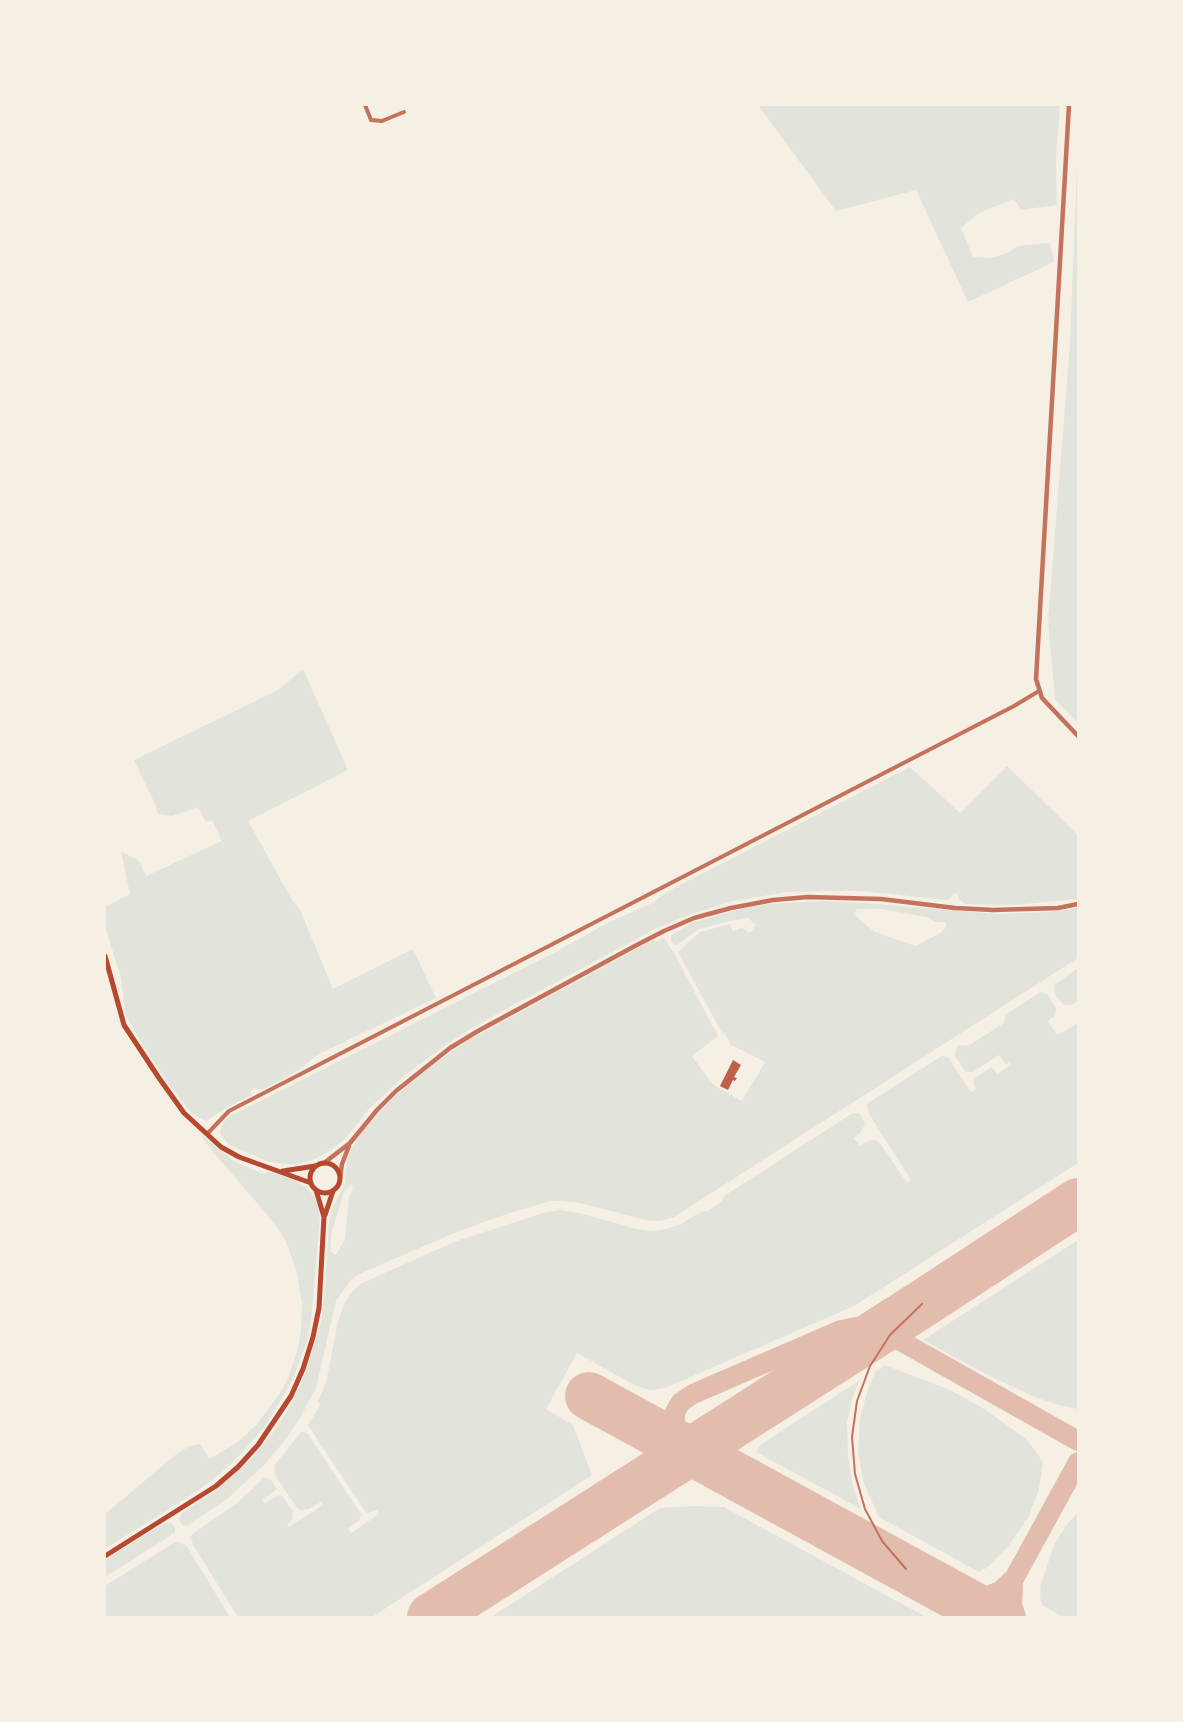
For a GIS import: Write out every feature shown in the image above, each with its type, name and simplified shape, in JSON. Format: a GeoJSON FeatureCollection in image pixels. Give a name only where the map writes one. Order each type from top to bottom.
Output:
{"type":"FeatureCollection","features":[{"type":"Feature","properties":{"kind":"main road"},"geometry":{"type":"LineString","coordinates":[[105,956],[124,1025],[184,1113],[221,1147],[239,1157],[311,1183],[316,1190],[324,1217]]}},
{"type":"Feature","properties":{"kind":"main road"},"geometry":{"type":"LineString","coordinates":[[105,1556],[216,1486],[258,1445],[291,1396],[310,1348],[319,1308],[324,1217],[340,1178],[334,1165],[324,1163],[281,1172]]}},
{"type":"Feature","properties":{"kind":"main road"},"geometry":{"type":"LineString","coordinates":[[311,1183],[311,1174],[316,1166]]}},
{"type":"Feature","properties":{"kind":"main road"},"geometry":{"type":"LineString","coordinates":[[316,1190],[323,1193],[333,1191]]}},
{"type":"Feature","properties":{"kind":"street"},"geometry":{"type":"LineString","coordinates":[[365,105],[370,120],[382,121],[404,112]]}},
{"type":"Feature","properties":{"kind":"street"},"geometry":{"type":"LineString","coordinates":[[1069,105],[1036,679],[1039,691],[1047,705],[1078,736]]}},
{"type":"Feature","properties":{"kind":"street"},"geometry":{"type":"LineString","coordinates":[[207,1135],[229,1111],[1014,706],[1039,691]]}},
{"type":"Feature","properties":{"kind":"street"},"geometry":{"type":"LineString","coordinates":[[324,1163],[350,1143],[396,1090],[450,1048],[572,980],[664,931],[694,918],[773,900],[808,897],[881,899],[993,910],[1058,908],[1078,904]]}},
{"type":"Feature","properties":{"kind":"street"},"geometry":{"type":"LineString","coordinates":[[340,1178],[342,1164],[350,1143]]}},
{"type":"Feature","properties":{"kind":"lane"},"geometry":{"type":"LineString","coordinates":[[906,1569],[882,1541],[865,1509],[855,1474],[852,1437],[857,1401],[870,1366],[890,1335],[922,1304]]}},
{"type":"Feature","properties":{"kind":"shaded area"},"geometry":{"type":"Polygon","coordinates":[[[758,105],[1060,105],[1056,159],[1057,205],[1021,210],[1014,199],[979,213],[961,228],[973,257],[991,258],[1008,253],[1017,246],[1050,243],[1054,262],[968,302],[916,190],[836,211],[758,105]]]}},
{"type":"Feature","properties":{"kind":"shaded area"},"geometry":{"type":"Polygon","coordinates":[[[1078,142],[1078,723],[1055,699],[1048,621],[1070,343],[1078,142]]]}},
{"type":"Feature","properties":{"kind":"shaded area"},"geometry":{"type":"Polygon","coordinates":[[[303,669],[348,770],[248,821],[300,910],[333,989],[413,949],[436,998],[317,1055],[301,1069],[262,1090],[253,1088],[250,1096],[206,1121],[192,1114],[167,1082],[125,1014],[121,978],[105,926],[105,907],[130,894],[121,851],[139,861],[146,876],[222,841],[212,820],[206,822],[198,807],[172,816],[158,814],[134,760],[278,690],[303,669]]]}},
{"type":"Feature","properties":{"kind":"shaded area"},"geometry":{"type":"Polygon","coordinates":[[[1007,766],[1078,835],[1078,899],[1014,905],[965,904],[959,899],[958,893],[953,894],[948,900],[862,891],[831,891],[787,892],[728,902],[655,929],[475,1026],[404,1076],[369,1109],[345,1139],[315,1159],[296,1165],[269,1162],[229,1145],[221,1135],[220,1131],[225,1120],[230,1116],[552,954],[609,922],[655,902],[676,887],[910,767],[960,813],[1007,766]]]}},
{"type":"Feature","properties":{"kind":"shaded area"},"geometry":{"type":"Polygon","coordinates":[[[823,901],[998,914],[1078,908],[1078,958],[674,1217],[660,1221],[645,1220],[580,1203],[550,1201],[459,1231],[359,1274],[350,1281],[336,1301],[316,1388],[282,1444],[264,1465],[227,1499],[186,1526],[182,1525],[179,1519],[182,1513],[215,1491],[251,1459],[272,1434],[288,1410],[302,1382],[321,1322],[329,1222],[332,1209],[345,1184],[347,1160],[363,1131],[393,1098],[434,1064],[469,1040],[640,947],[664,938],[718,1036],[692,1056],[712,1084],[742,1101],[765,1062],[731,1045],[724,1032],[722,1033],[678,952],[700,932],[730,924],[733,931],[742,928],[750,933],[756,925],[748,918],[730,921],[699,929],[677,945],[674,945],[671,940],[671,935],[692,923],[740,909],[768,904],[823,901]],[[857,909],[855,914],[875,932],[916,946],[945,928],[946,922],[936,922],[927,917],[882,909],[857,909]],[[351,1184],[344,1192],[332,1231],[330,1251],[336,1255],[345,1239],[349,1196],[353,1189],[351,1184]]]}},
{"type":"Feature","properties":{"kind":"shaded area"},"geometry":{"type":"Polygon","coordinates":[[[1078,968],[1078,1001],[1071,1005],[1064,1005],[1055,995],[1054,985],[1078,968]]]}},
{"type":"Feature","properties":{"kind":"shaded area"},"geometry":{"type":"Polygon","coordinates":[[[1041,992],[1048,995],[1056,1008],[1055,1016],[1048,1021],[1057,1035],[1078,1023],[1078,1163],[854,1306],[665,1388],[650,1390],[636,1386],[577,1353],[546,1409],[573,1425],[592,1475],[372,1617],[238,1617],[193,1545],[191,1536],[236,1504],[265,1477],[271,1480],[277,1489],[262,1500],[265,1503],[279,1495],[282,1496],[293,1511],[292,1520],[287,1524],[289,1527],[323,1505],[321,1502],[309,1509],[300,1510],[275,1475],[274,1466],[301,1432],[308,1434],[361,1514],[359,1521],[348,1528],[351,1533],[379,1514],[377,1510],[368,1513],[365,1511],[308,1425],[320,1405],[318,1401],[326,1383],[338,1321],[350,1294],[360,1284],[454,1242],[543,1213],[560,1210],[652,1231],[681,1224],[702,1211],[707,1211],[722,1201],[724,1196],[853,1113],[859,1113],[865,1123],[861,1132],[854,1138],[859,1146],[870,1140],[880,1143],[907,1183],[911,1180],[869,1114],[868,1103],[942,1056],[948,1057],[971,1092],[976,1089],[973,1082],[976,1077],[992,1067],[997,1074],[1011,1065],[1009,1062],[1006,1065],[999,1055],[973,1072],[966,1072],[955,1056],[957,1046],[968,1046],[1004,1023],[1006,1014],[1041,992]]]}},
{"type":"Feature","properties":{"kind":"shaded area"},"geometry":{"type":"Polygon","coordinates":[[[200,1134],[234,1161],[263,1174],[268,1172],[290,1178],[305,1186],[314,1196],[320,1218],[311,1321],[307,1341],[292,1381],[266,1425],[239,1456],[196,1492],[105,1549],[105,1514],[179,1452],[190,1446],[200,1444],[209,1459],[238,1442],[258,1423],[280,1393],[297,1352],[302,1304],[297,1273],[288,1247],[281,1233],[265,1212],[200,1134]]]}},
{"type":"Feature","properties":{"kind":"shaded area"},"geometry":{"type":"Polygon","coordinates":[[[1078,1240],[1078,1409],[1032,1396],[923,1340],[1078,1240]]]}},
{"type":"Feature","properties":{"kind":"shaded area"},"geometry":{"type":"Polygon","coordinates":[[[885,1365],[950,1390],[983,1408],[1025,1438],[1043,1462],[1039,1489],[1029,1516],[1007,1548],[988,1567],[979,1572],[879,1517],[864,1484],[858,1452],[860,1419],[875,1372],[885,1365]]]}},
{"type":"Feature","properties":{"kind":"shaded area"},"geometry":{"type":"Polygon","coordinates":[[[860,1380],[853,1396],[847,1422],[848,1456],[853,1486],[861,1509],[756,1452],[760,1445],[860,1380]]]}},
{"type":"Feature","properties":{"kind":"shaded area"},"geometry":{"type":"Polygon","coordinates":[[[724,1507],[926,1617],[491,1617],[660,1508],[724,1507]]]}},
{"type":"Feature","properties":{"kind":"shaded area"},"geometry":{"type":"Polygon","coordinates":[[[1078,1512],[1078,1617],[1063,1617],[1043,1606],[1040,1599],[1041,1584],[1054,1545],[1067,1524],[1078,1512]]]}},
{"type":"Feature","properties":{"kind":"shaded area"},"geometry":{"type":"Polygon","coordinates":[[[170,1522],[175,1527],[173,1534],[105,1577],[105,1560],[162,1524],[170,1522]]]}},
{"type":"Feature","properties":{"kind":"shaded area"},"geometry":{"type":"Polygon","coordinates":[[[175,1542],[186,1545],[230,1617],[105,1617],[105,1586],[175,1542]]]}},
{"type":"Feature","properties":{"kind":"building"},"geometry":{"type":"Polygon","coordinates":[[[733,1060],[741,1065],[734,1077],[737,1078],[733,1080],[728,1090],[720,1086],[733,1060]]]}},
{"type":"Feature","properties":{"kind":"taxiway"},"geometry":{"type":"LineString","coordinates":[[1070,1207],[1078,1202]]}},
{"type":"Feature","properties":{"kind":"taxiway"},"geometry":{"type":"LineString","coordinates":[[685,1448],[675,1433],[675,1412],[681,1402],[693,1394],[841,1330],[862,1326],[890,1335],[1078,1441]]}},
{"type":"Feature","properties":{"kind":"taxiway"},"geometry":{"type":"LineString","coordinates":[[995,1617],[1078,1462]]}},
{"type":"Feature","properties":{"kind":"taxiway"},"geometry":{"type":"LineString","coordinates":[[944,1589],[969,1598],[986,1597],[1000,1591],[1012,1580]]}},
{"type":"Feature","properties":{"kind":"taxiway"},"geometry":{"type":"LineString","coordinates":[[1013,1586],[1012,1605],[1016,1617]]}},
{"type":"Feature","properties":{"kind":"runway"},"geometry":{"type":"LineString","coordinates":[[431,1617],[1078,1202]]}},
{"type":"Feature","properties":{"kind":"runway"},"geometry":{"type":"LineString","coordinates":[[589,1396],[994,1617]]}}]}
